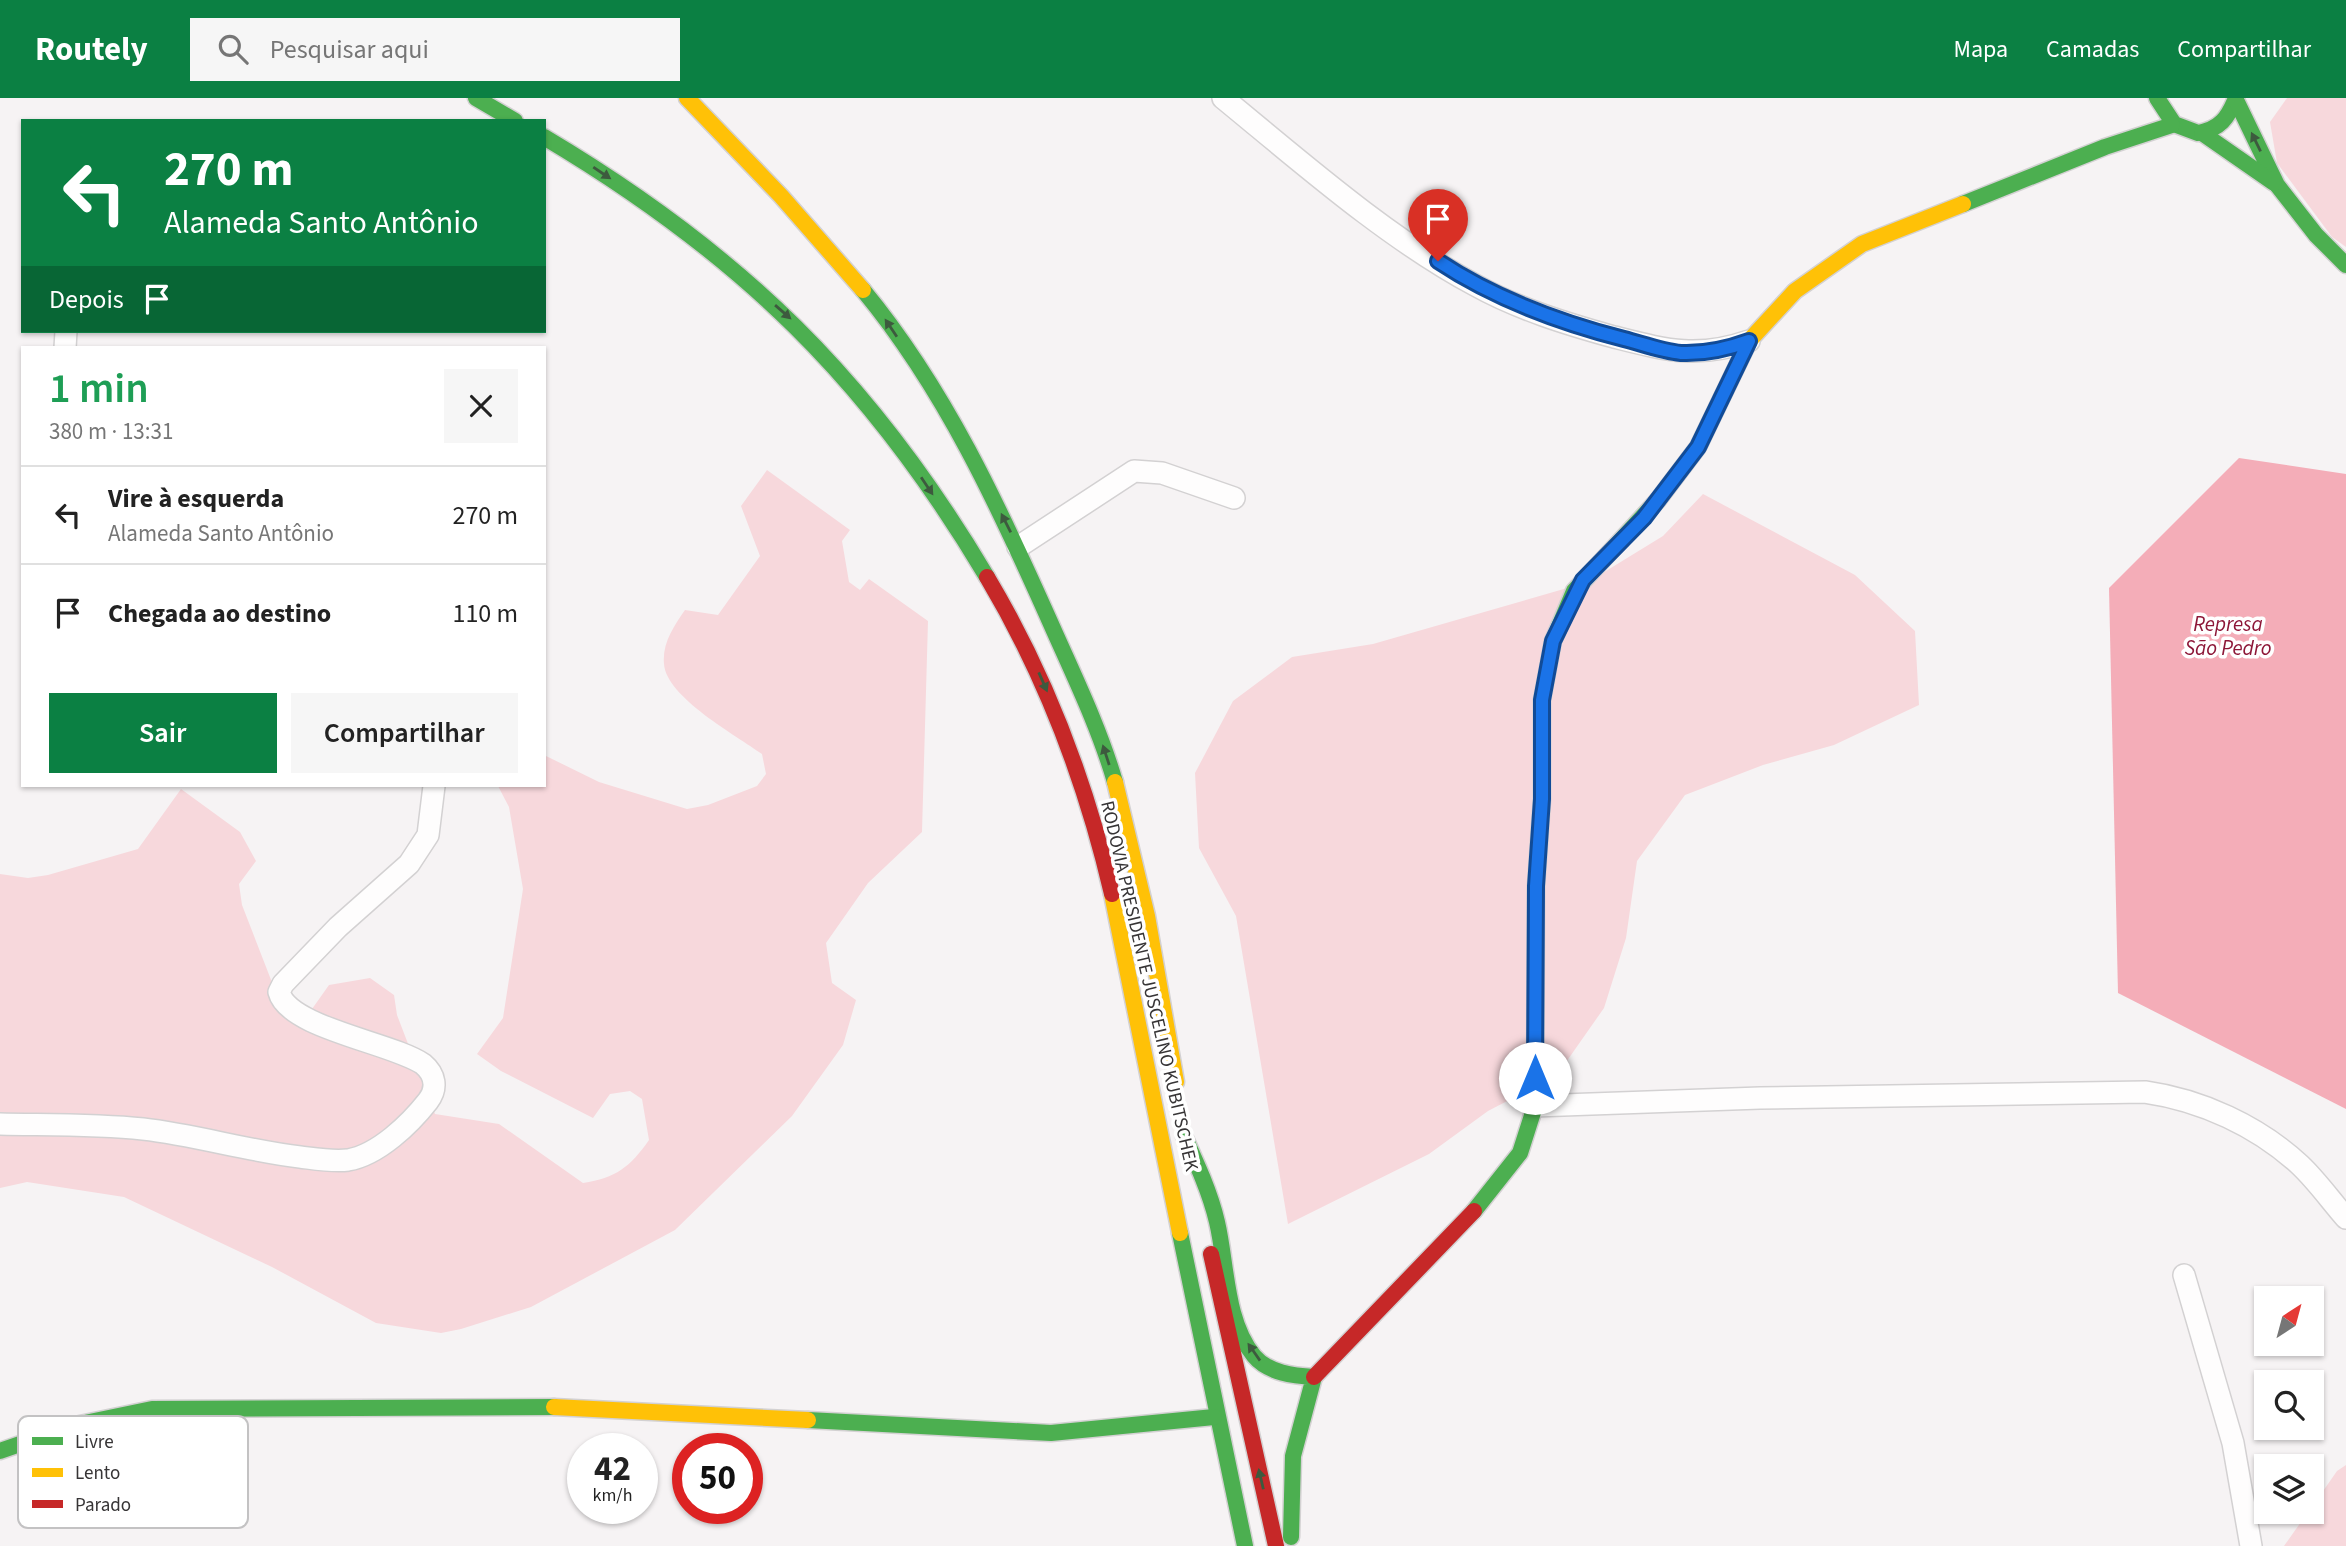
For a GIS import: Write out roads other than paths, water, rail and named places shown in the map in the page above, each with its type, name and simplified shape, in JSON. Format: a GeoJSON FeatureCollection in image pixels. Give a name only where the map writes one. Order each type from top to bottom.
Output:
{"type":"FeatureCollection","features":[{"type":"Feature","properties":{"kind":"main road"},"geometry":{"type":"LineString","coordinates":[[476,98],[512,119]]}},
{"type":"Feature","properties":{"kind":"main road","name":"RODOVIA PRESIDENTE JUSCELINO KUBITSCHEK"},"geometry":{"type":"LineString","coordinates":[[687,98],[780,195],[871,299],[922,374],[984,479],[1018,547],[1105,750],[1152,928],[1178,1097]]}},
{"type":"Feature","properties":{"kind":"main road"},"geometry":{"type":"LineString","coordinates":[[2154,101],[2172,125],[2186,132],[2203,133],[2218,127],[2230,116],[2236,99]]}},
{"type":"Feature","properties":{"kind":"main road"},"geometry":{"type":"LineString","coordinates":[[2236,99],[2277,185],[2316,235],[2346,265]]}},
{"type":"Feature","properties":{"kind":"main road"},"geometry":{"type":"LineString","coordinates":[[2105,147],[2130,122]]}},
{"type":"Feature","properties":{"kind":"main road"},"geometry":{"type":"LineString","coordinates":[[1293,1546],[1289,1509],[1292,1462],[1298,1424],[1314,1377],[1490,1194],[1520,1153],[1535,1105],[1536,886],[1542,799],[1542,700],[1553,641],[1583,580],[1644,518],[1698,447],[1749,341],[1795,291],[1862,244],[2105,147],[2172,125]]}},
{"type":"Feature","properties":{"kind":"main road"},"geometry":{"type":"LineString","coordinates":[[2203,133],[2277,185]]}},
{"type":"Feature","properties":{"kind":"main road","name":"RODOVIA PRESIDENTE JUSCELINO KUBITSCHEK"},"geometry":{"type":"LineString","coordinates":[[546,138],[611,179],[682,231],[751,284],[807,335],[885,425],[967,545],[1018,631],[1048,694],[1079,775],[1093,822],[1125,955],[1174,1192],[1214,1417],[1245,1546]]}},
{"type":"Feature","properties":{"kind":"main road","name":"RODOVIA PRESIDENTE JUSCELINO KUBITSCHEK"},"geometry":{"type":"LineString","coordinates":[[1276,1546],[1184,1130],[1204,1180],[1234,1303],[1251,1352],[1261,1363],[1279,1371],[1314,1377]]}},
{"type":"Feature","properties":{"kind":"main road"},"geometry":{"type":"LineString","coordinates":[[107,1416],[152,1409],[529,1406],[1051,1433],[1214,1417]]}},
{"type":"Feature","properties":{"kind":"main road"},"geometry":{"type":"LineString","coordinates":[[0,1451],[18,1444]]}},
{"type":"Feature","properties":{"kind":"street"},"geometry":{"type":"LineString","coordinates":[[1223,98],[1390,229],[1475,285],[1538,313],[1593,331],[1679,353],[1724,350],[1749,341]]}},
{"type":"Feature","properties":{"kind":"street"},"geometry":{"type":"LineString","coordinates":[[1018,547],[1134,471],[1163,473],[1234,498]]}},
{"type":"Feature","properties":{"kind":"street"},"geometry":{"type":"LineString","coordinates":[[0,1124],[144,1129],[269,1153],[329,1161],[349,1160],[366,1154],[384,1142],[417,1115],[431,1097],[434,1079],[430,1072],[411,1059],[312,1021],[285,1004],[279,992],[282,984],[338,926],[409,864],[428,835],[434,787]]}},
{"type":"Feature","properties":{"kind":"street"},"geometry":{"type":"LineString","coordinates":[[1535,1105],[2145,1091],[2194,1101],[2277,1147],[2300,1166],[2346,1219]]}},
{"type":"Feature","properties":{"kind":"street"},"geometry":{"type":"LineString","coordinates":[[2184,1275],[2233,1443],[2251,1546]]}},
{"type":"Feature","properties":{"kind":"water","name":"Represa São Pedro"},"geometry":{"type":"Polygon","coordinates":[[[2239,458],[2346,474],[2346,1109],[2118,993],[2109,588],[2239,458]]]}}]}
